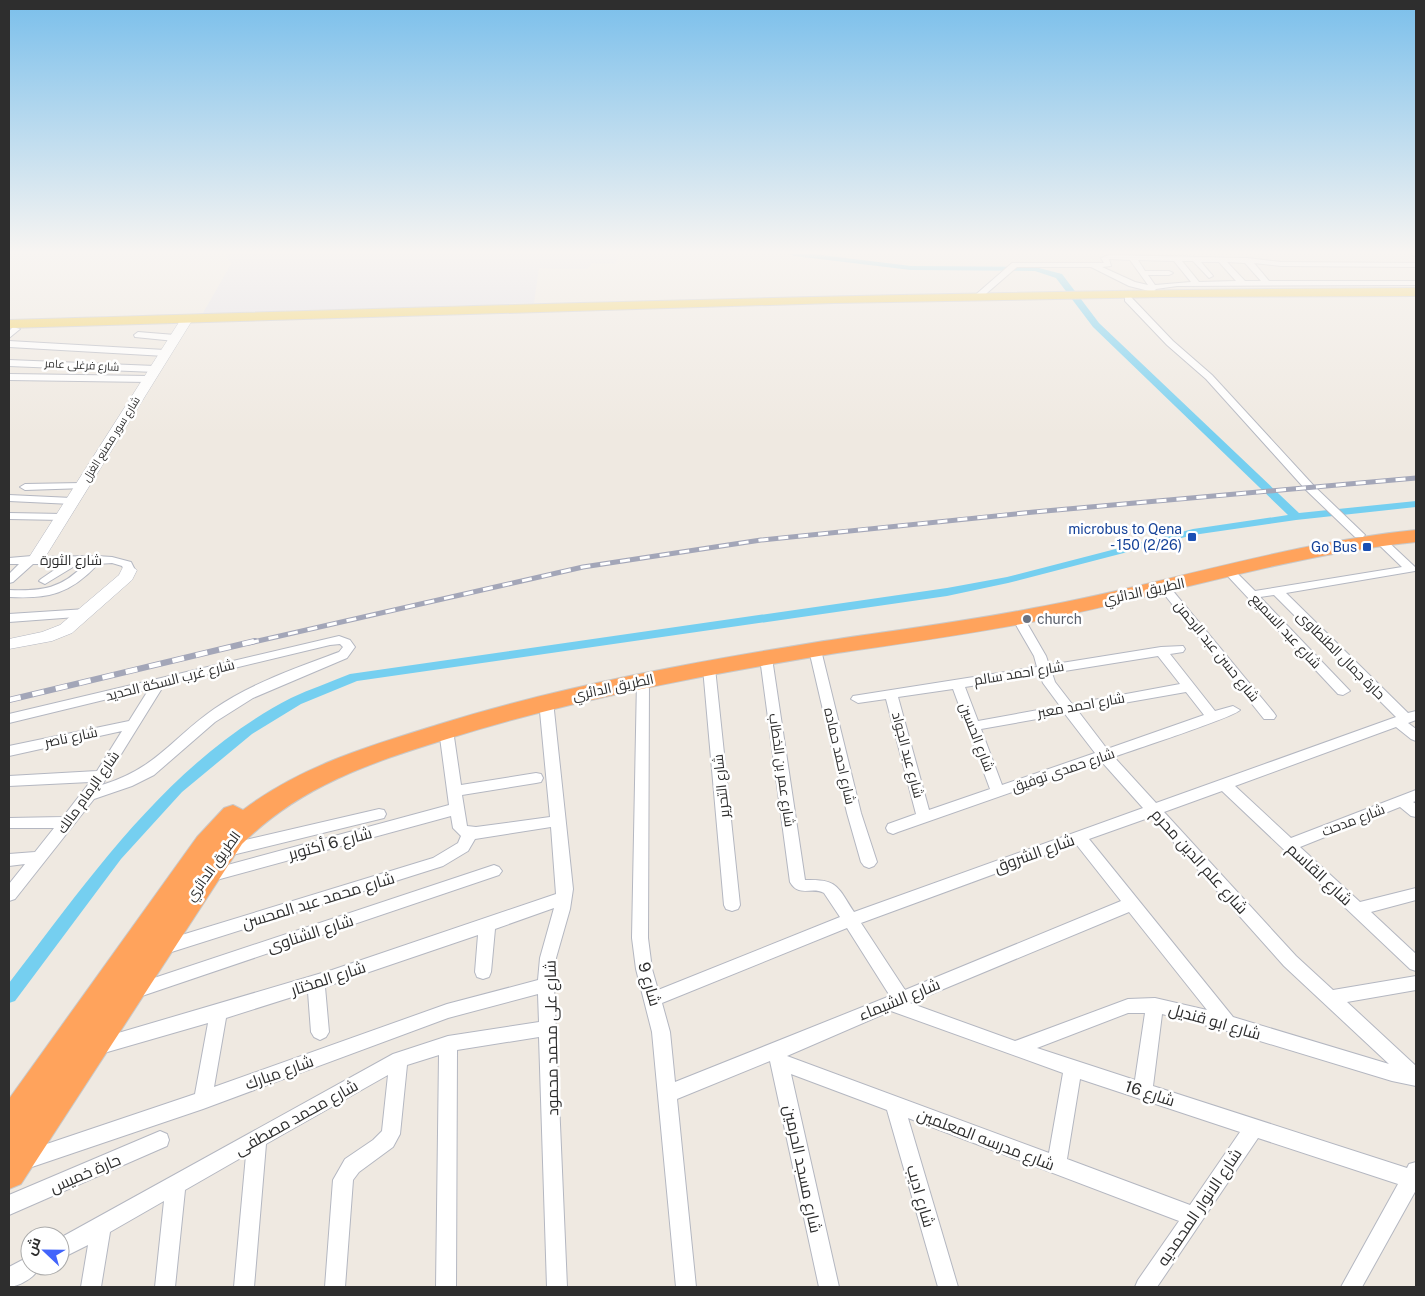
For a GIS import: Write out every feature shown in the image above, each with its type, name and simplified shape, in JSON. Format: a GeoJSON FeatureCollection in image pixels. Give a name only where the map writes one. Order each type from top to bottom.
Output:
{"type":"FeatureCollection","features":[{"type":"Feature","properties":{"kind":"highway","name":"الطريق الدائري"},"geometry":{"type":"LineString","coordinates":[[9,1126],[42,1099],[90,1049],[204,877],[245,823],[291,788],[352,762],[446,730],[546,702],[643,680],[766,658],[1018,618],[1166,582],[1314,542],[1362,533],[1416,530]]}},
{"type":"Feature","properties":{"kind":"highway","name":"الطريق الدائري"},"geometry":{"type":"LineString","coordinates":[[11,1168],[42,1099],[218,830],[258,794],[305,766],[415,727],[559,687],[707,659],[1009,612],[1229,570],[1319,549],[1362,533],[1416,536]]}},
{"type":"Feature","properties":{"kind":"main road"},"geometry":{"type":"LineString","coordinates":[[11,330],[185,321],[389,314]]}},
{"type":"Feature","properties":{"kind":"street"},"geometry":{"type":"LineString","coordinates":[[1143,314],[1170,343],[1222,391],[1321,498],[1362,533],[1411,569],[1252,595]]}},
{"type":"Feature","properties":{"kind":"street","name":"شارع سور مصنع الغزل"},"geometry":{"type":"LineString","coordinates":[[34,559],[185,321]]}},
{"type":"Feature","properties":{"kind":"street"},"geometry":{"type":"LineString","coordinates":[[138,335],[174,338]]}},
{"type":"Feature","properties":{"kind":"street"},"geometry":{"type":"LineString","coordinates":[[9,344],[165,353]]}},
{"type":"Feature","properties":{"kind":"street","name":"شارع فرغلى عامر"},"geometry":{"type":"LineString","coordinates":[[9,363],[152,374]]}},
{"type":"Feature","properties":{"kind":"street"},"geometry":{"type":"LineString","coordinates":[[9,385],[12,377],[152,374]]}},
{"type":"Feature","properties":{"kind":"street"},"geometry":{"type":"LineString","coordinates":[[25,487],[82,486]]}},
{"type":"Feature","properties":{"kind":"street"},"geometry":{"type":"LineString","coordinates":[[9,498],[72,500]]}},
{"type":"Feature","properties":{"kind":"street"},"geometry":{"type":"LineString","coordinates":[[9,524],[62,517]]}},
{"type":"Feature","properties":{"kind":"street"},"geometry":{"type":"LineString","coordinates":[[9,580],[34,559]]}},
{"type":"Feature","properties":{"kind":"street"},"geometry":{"type":"LineString","coordinates":[[46,581],[57,571],[78,559]]}},
{"type":"Feature","properties":{"kind":"street"},"geometry":{"type":"LineString","coordinates":[[9,594],[50,593],[60,590],[84,574],[96,559]]}},
{"type":"Feature","properties":{"kind":"street","name":"شارع الثورة"},"geometry":{"type":"LineString","coordinates":[[9,561],[96,559],[123,562],[129,570]]}},
{"type":"Feature","properties":{"kind":"street"},"geometry":{"type":"LineString","coordinates":[[9,644],[53,635],[72,625],[126,576],[129,570]]}},
{"type":"Feature","properties":{"kind":"street","name":"شارع عبد السميع"},"geometry":{"type":"LineString","coordinates":[[1229,570],[1343,691]]}},
{"type":"Feature","properties":{"kind":"street","name":"شارع حسن عبد الرحمن"},"geometry":{"type":"LineString","coordinates":[[1166,582],[1269,716]]}},
{"type":"Feature","properties":{"kind":"street","name":"حارة جمال الطنطاوى"},"geometry":{"type":"LineString","coordinates":[[1277,592],[1407,718],[1416,736]]}},
{"type":"Feature","properties":{"kind":"street"},"geometry":{"type":"LineString","coordinates":[[9,618],[86,613]]}},
{"type":"Feature","properties":{"kind":"street","name":"شارع علم الدين محرم"},"geometry":{"type":"LineString","coordinates":[[1018,618],[1040,656],[1047,679],[1105,756],[1290,960],[1416,1078]]}},
{"type":"Feature","properties":{"kind":"street","name":"شارع غرب السكة الحديد"},"geometry":{"type":"LineString","coordinates":[[9,718],[330,641],[344,641],[349,647],[348,652],[278,680],[244,697],[200,727],[150,771],[129,782],[89,795]]}},
{"type":"Feature","properties":{"kind":"street","name":"شارع احمد سالم"},"geometry":{"type":"LineString","coordinates":[[858,699],[1179,649]]}},
{"type":"Feature","properties":{"kind":"street","name":"شارع احمد حماده"},"geometry":{"type":"LineString","coordinates":[[815,650],[854,813],[869,862]]}},
{"type":"Feature","properties":{"kind":"street"},"geometry":{"type":"LineString","coordinates":[[1161,651],[1213,718]]}},
{"type":"Feature","properties":{"kind":"street","name":"شارع عمر بن الخطاب"},"geometry":{"type":"LineString","coordinates":[[766,658],[798,882],[802,886],[827,886],[850,920]]}},
{"type":"Feature","properties":{"kind":"street","name":"شارع التحرير"},"geometry":{"type":"LineString","coordinates":[[709,668],[732,905]]}},
{"type":"Feature","properties":{"kind":"street","name":"شارع 9"},"geometry":{"type":"LineString","coordinates":[[643,680],[640,938],[644,969],[654,999],[661,1032],[686,1287]]}},
{"type":"Feature","properties":{"kind":"street","name":"شارع الإمام مالك"},"geometry":{"type":"LineString","coordinates":[[9,896],[89,795],[158,683]]}},
{"type":"Feature","properties":{"kind":"street","name":"شارع الحسين"},"geometry":{"type":"LineString","coordinates":[[956,683],[998,792]]}},
{"type":"Feature","properties":{"kind":"street","name":"شارع احمد معبر"},"geometry":{"type":"LineString","coordinates":[[973,726],[1067,707],[1189,687]]}},
{"type":"Feature","properties":{"kind":"street","name":"شارع عبد الجواد"},"geometry":{"type":"LineString","coordinates":[[892,694],[924,817]]}},
{"type":"Feature","properties":{"kind":"street","name":"شارع على محمد محمود"},"geometry":{"type":"LineString","coordinates":[[546,702],[564,898],[548,958],[546,985],[557,1287]]}},
{"type":"Feature","properties":{"kind":"street","name":"شارع حمدى توفيق"},"geometry":{"type":"LineString","coordinates":[[893,828],[1233,710]]}},
{"type":"Feature","properties":{"kind":"street","name":"شارع الشروق"},"geometry":{"type":"LineString","coordinates":[[654,999],[850,920],[1407,718]]}},
{"type":"Feature","properties":{"kind":"street","name":"شارع ناصر"},"geometry":{"type":"LineString","coordinates":[[9,751],[134,724]]}},
{"type":"Feature","properties":{"kind":"street"},"geometry":{"type":"LineString","coordinates":[[446,730],[460,828],[471,833],[558,821]]}},
{"type":"Feature","properties":{"kind":"street"},"geometry":{"type":"LineString","coordinates":[[9,781],[102,776]]}},
{"type":"Feature","properties":{"kind":"street"},"geometry":{"type":"LineString","coordinates":[[454,791],[536,778]]}},
{"type":"Feature","properties":{"kind":"street","name":"شارع القاسم"},"geometry":{"type":"LineString","coordinates":[[1224,784],[1416,964]]}},
{"type":"Feature","properties":{"kind":"street"},"geometry":{"type":"LineString","coordinates":[[1410,798],[1416,812]]}},
{"type":"Feature","properties":{"kind":"street","name":"شارع مدحت"},"geometry":{"type":"LineString","coordinates":[[1289,845],[1410,798]]}},
{"type":"Feature","properties":{"kind":"street","name":"شارع 6 أكتوبر"},"geometry":{"type":"LineString","coordinates":[[204,877],[456,809]]}},
{"type":"Feature","properties":{"kind":"street"},"geometry":{"type":"LineString","coordinates":[[222,852],[379,814]]}},
{"type":"Feature","properties":{"kind":"street"},"geometry":{"type":"LineString","coordinates":[[9,824],[69,822]]}},
{"type":"Feature","properties":{"kind":"street","name":"شارع محمد عبد المحسن"},"geometry":{"type":"LineString","coordinates":[[154,951],[438,862],[456,853],[471,833]]}},
{"type":"Feature","properties":{"kind":"street"},"geometry":{"type":"LineString","coordinates":[[1079,837],[1227,1023]]}},
{"type":"Feature","properties":{"kind":"street"},"geometry":{"type":"LineString","coordinates":[[9,860],[41,857]]}},
{"type":"Feature","properties":{"kind":"street","name":"شارع الشناوى"},"geometry":{"type":"LineString","coordinates":[[126,994],[494,871]]}},
{"type":"Feature","properties":{"kind":"street"},"geometry":{"type":"LineString","coordinates":[[1358,909],[1416,894]]}},
{"type":"Feature","properties":{"kind":"street","name":"شارع المختار"},"geometry":{"type":"LineString","coordinates":[[90,1049],[218,1014],[486,926],[564,898]]}},
{"type":"Feature","properties":{"kind":"street","name":"شارع الشيماء"},"geometry":{"type":"LineString","coordinates":[[667,1094],[778,1056],[895,1001],[1131,904]]}},
{"type":"Feature","properties":{"kind":"street"},"geometry":{"type":"LineString","coordinates":[[850,920],[895,1001]]}},
{"type":"Feature","properties":{"kind":"street"},"geometry":{"type":"LineString","coordinates":[[483,972],[486,926]]}},
{"type":"Feature","properties":{"kind":"street"},"geometry":{"type":"LineString","coordinates":[[316,982],[320,1032]]}},
{"type":"Feature","properties":{"kind":"street"},"geometry":{"type":"LineString","coordinates":[[1329,998],[1416,983]]}},
{"type":"Feature","properties":{"kind":"street","name":"شارع مبارك"},"geometry":{"type":"LineString","coordinates":[[11,1168],[448,1011],[546,985]]}},
{"type":"Feature","properties":{"kind":"street","name":"شارع 16"},"geometry":{"type":"LineString","coordinates":[[895,1001],[1015,1049],[1254,1128],[1414,1175]]}},
{"type":"Feature","properties":{"kind":"street"},"geometry":{"type":"LineString","coordinates":[[1143,1091],[1155,1005]]}},
{"type":"Feature","properties":{"kind":"street","name":"شارع ابو قنديل"},"geometry":{"type":"LineString","coordinates":[[1015,1049],[1123,1008],[1155,1005],[1227,1023],[1392,1074],[1416,1078]]}},
{"type":"Feature","properties":{"kind":"street"},"geometry":{"type":"LineString","coordinates":[[203,1100],[218,1014]]}},
{"type":"Feature","properties":{"kind":"street","name":"شارع محمد مصطفى"},"geometry":{"type":"LineString","coordinates":[[70,1243],[399,1060],[448,1044],[548,1028]]}},
{"type":"Feature","properties":{"kind":"street"},"geometry":{"type":"LineString","coordinates":[[446,1287],[448,1044]]}},
{"type":"Feature","properties":{"kind":"street","name":"شارع مدرسه المعلمين"},"geometry":{"type":"LineString","coordinates":[[778,1056],[896,1105],[1193,1216]]}},
{"type":"Feature","properties":{"kind":"street","name":"شارع مسجد الحرمين"},"geometry":{"type":"LineString","coordinates":[[778,1056],[830,1287]]}},
{"type":"Feature","properties":{"kind":"street"},"geometry":{"type":"LineString","coordinates":[[335,1287],[342,1180],[353,1163],[380,1146],[391,1134],[399,1060]]}},
{"type":"Feature","properties":{"kind":"street"},"geometry":{"type":"LineString","coordinates":[[1056,1165],[1073,1068]]}},
{"type":"Feature","properties":{"kind":"street","name":"شارع اديب"},"geometry":{"type":"LineString","coordinates":[[896,1105],[948,1287]]}},
{"type":"Feature","properties":{"kind":"street","name":"شارع الانوار المحمديه"},"geometry":{"type":"LineString","coordinates":[[1144,1287],[1254,1128]]}},
{"type":"Feature","properties":{"kind":"street"},"geometry":{"type":"LineString","coordinates":[[244,1287],[257,1138]]}},
{"type":"Feature","properties":{"kind":"street","name":"حارة خميس"},"geometry":{"type":"LineString","coordinates":[[9,1205],[160,1140]]}},
{"type":"Feature","properties":{"kind":"street"},"geometry":{"type":"LineString","coordinates":[[1351,1287],[1414,1175]]}},
{"type":"Feature","properties":{"kind":"street"},"geometry":{"type":"LineString","coordinates":[[165,1287],[176,1184]]}},
{"type":"Feature","properties":{"kind":"street"},"geometry":{"type":"LineString","coordinates":[[91,1287],[101,1226]]}},
{"type":"Feature","properties":{"kind":"street"},"geometry":{"type":"LineString","coordinates":[[9,1280],[20,1273]]}},
{"type":"Feature","properties":{"kind":"waterway"},"geometry":{"type":"LineString","coordinates":[[1088,314],[1096,325],[1296,517]]}},
{"type":"Feature","properties":{"kind":"waterway"},"geometry":{"type":"LineString","coordinates":[[1296,517],[1416,504]]}},
{"type":"Feature","properties":{"kind":"waterway"},"geometry":{"type":"LineString","coordinates":[[9,996],[116,855],[177,788],[247,731],[296,701],[355,677],[947,592],[1008,580],[1193,532],[1296,517]]}},
{"type":"Feature","properties":{"kind":"railway"},"geometry":{"type":"LineString","coordinates":[[249,643],[583,567],[761,540],[1034,512],[1416,478]]}},
{"type":"Feature","properties":{"kind":"railway"},"geometry":{"type":"LineString","coordinates":[[9,700],[255,641]]}},
{"type":"Feature","properties":{"kind":"place","name":"microbus to Qena - 150 (2/26)"},"geometry":{"type":"Point","coordinates":[1192,537]}},
{"type":"Feature","properties":{"kind":"place","name":"Go Bus"},"geometry":{"type":"Point","coordinates":[1367,547]}},
{"type":"Feature","properties":{"kind":"place","name":"church"},"geometry":{"type":"Point","coordinates":[1027,619]}}]}
